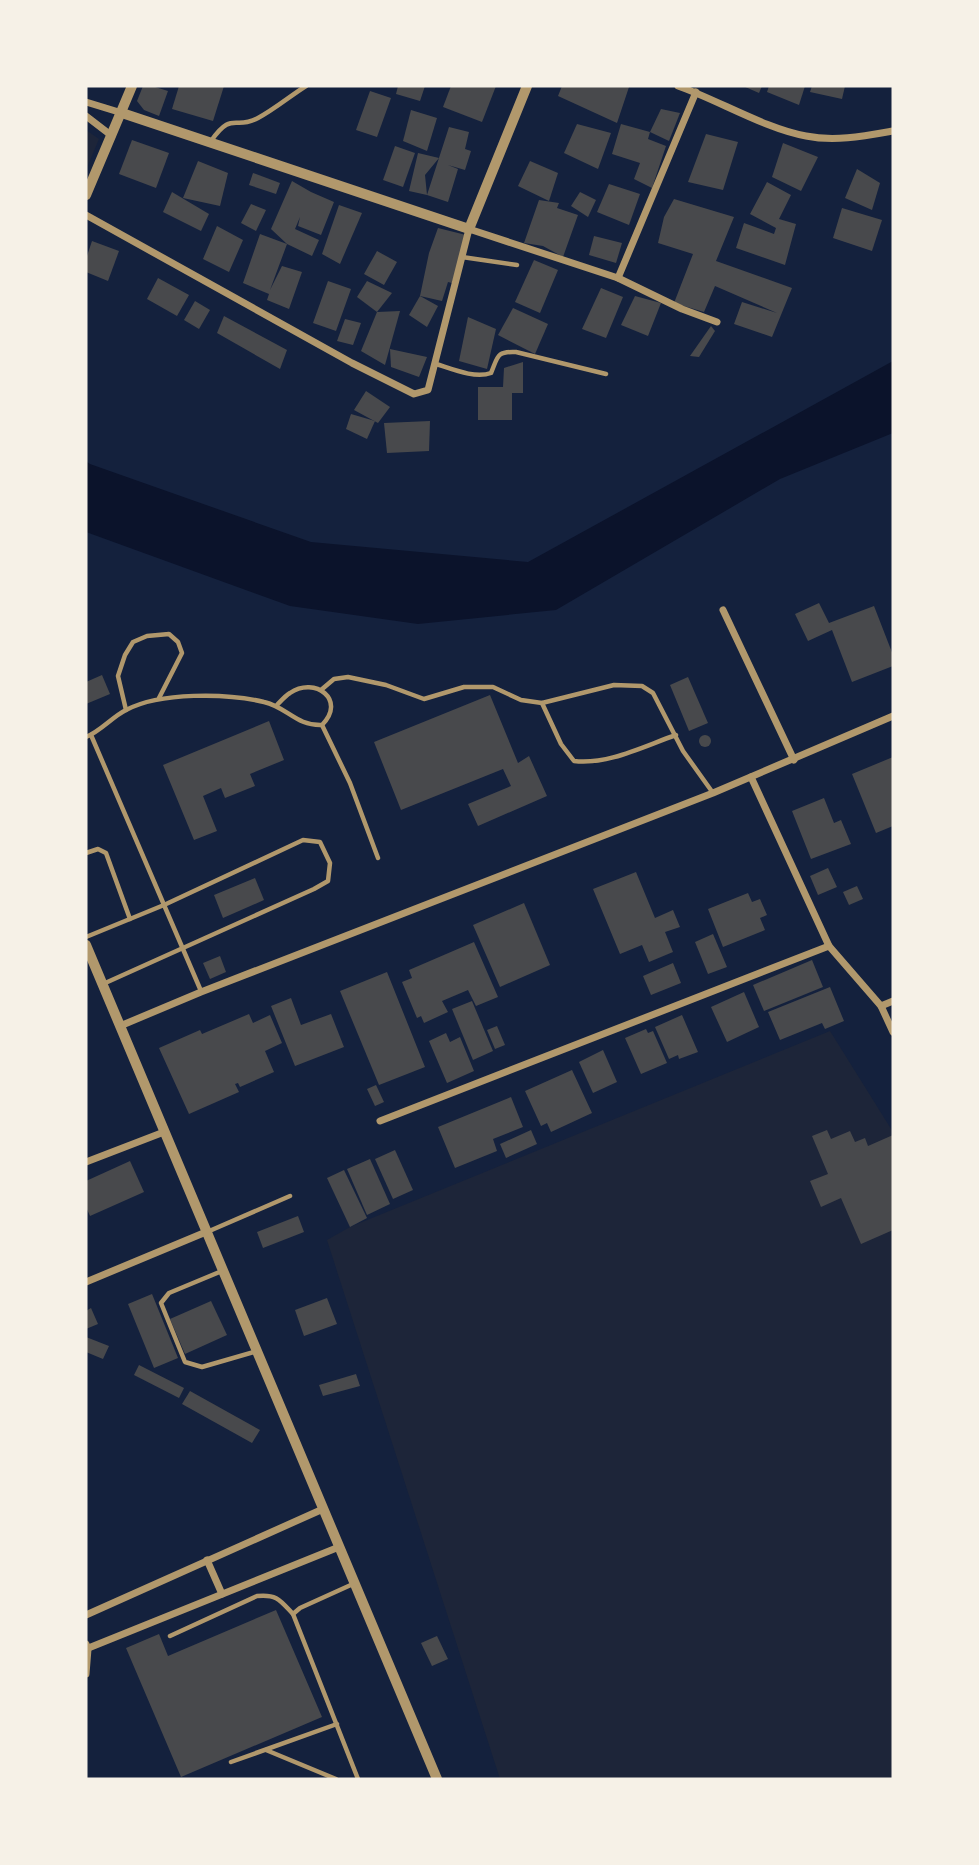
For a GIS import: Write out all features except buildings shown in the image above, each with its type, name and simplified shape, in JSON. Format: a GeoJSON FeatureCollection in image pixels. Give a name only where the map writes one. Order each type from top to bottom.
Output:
{"type":"FeatureCollection","features":[{"type":"Feature","properties":{"kind":"street"},"geometry":{"type":"LineString","coordinates":[[86,195],[132,86]]}},
{"type":"Feature","properties":{"kind":"street"},"geometry":{"type":"LineString","coordinates":[[86,215],[393,384],[414,394],[428,390],[469,229],[527,86]]}},
{"type":"Feature","properties":{"kind":"street"},"geometry":{"type":"LineString","coordinates":[[678,86],[776,127],[806,136],[835,139],[893,131]]}},
{"type":"Feature","properties":{"kind":"street"},"geometry":{"type":"LineString","coordinates":[[618,278],[696,92]]}},
{"type":"Feature","properties":{"kind":"street"},"geometry":{"type":"LineString","coordinates":[[86,102],[618,278],[682,309],[717,322]]}},
{"type":"Feature","properties":{"kind":"street"},"geometry":{"type":"LineString","coordinates":[[86,116],[112,136]]}},
{"type":"Feature","properties":{"kind":"street"},"geometry":{"type":"LineString","coordinates":[[723,610],[794,760]]}},
{"type":"Feature","properties":{"kind":"street"},"geometry":{"type":"LineString","coordinates":[[120,1027],[201,992],[713,793],[893,716]]}},
{"type":"Feature","properties":{"kind":"street"},"geometry":{"type":"LineString","coordinates":[[751,777],[829,946],[881,1006],[893,1032]]}},
{"type":"Feature","properties":{"kind":"street"},"geometry":{"type":"LineString","coordinates":[[86,945],[437,1779]]}},
{"type":"Feature","properties":{"kind":"street"},"geometry":{"type":"LineString","coordinates":[[380,1121],[829,946]]}},
{"type":"Feature","properties":{"kind":"street"},"geometry":{"type":"LineString","coordinates":[[881,1006],[893,1001]]}},
{"type":"Feature","properties":{"kind":"street"},"geometry":{"type":"LineString","coordinates":[[86,1162],[164,1132]]}},
{"type":"Feature","properties":{"kind":"street"},"geometry":{"type":"LineString","coordinates":[[86,1282],[206,1232]]}},
{"type":"Feature","properties":{"kind":"street"},"geometry":{"type":"LineString","coordinates":[[86,1615],[323,1509]]}},
{"type":"Feature","properties":{"kind":"street"},"geometry":{"type":"LineString","coordinates":[[86,1674],[86,1647],[339,1547]]}},
{"type":"Feature","properties":{"kind":"street"},"geometry":{"type":"LineString","coordinates":[[207,1560],[222,1594]]}},
{"type":"Feature","properties":{"kind":"lane"},"geometry":{"type":"LineString","coordinates":[[210,142],[222,125],[254,120],[306,86]]}},
{"type":"Feature","properties":{"kind":"lane"},"geometry":{"type":"LineString","coordinates":[[462,257],[517,265]]}},
{"type":"Feature","properties":{"kind":"lane"},"geometry":{"type":"LineString","coordinates":[[436,364],[477,375],[487,375],[491,373],[498,354],[504,351],[606,374]]}},
{"type":"Feature","properties":{"kind":"lane"},"geometry":{"type":"LineString","coordinates":[[126,710],[118,676],[125,655],[133,642],[147,636],[169,634],[178,642],[182,653],[159,698]]}},
{"type":"Feature","properties":{"kind":"lane"},"geometry":{"type":"LineString","coordinates":[[321,690],[334,679],[348,677],[386,685],[424,699],[464,687],[493,687],[521,700],[542,703],[614,685],[642,686],[653,693],[683,751],[713,793]]}},
{"type":"Feature","properties":{"kind":"lane"},"geometry":{"type":"LineString","coordinates":[[201,992],[88,736],[126,710],[159,698],[240,696],[277,705],[305,724],[322,725],[329,718],[332,709],[328,697],[321,690],[312,687],[290,693],[277,705]]}},
{"type":"Feature","properties":{"kind":"lane"},"geometry":{"type":"LineString","coordinates":[[542,703],[561,744],[574,761],[587,763],[611,758],[676,735]]}},
{"type":"Feature","properties":{"kind":"lane"},"geometry":{"type":"LineString","coordinates":[[322,725],[379,858]]}},
{"type":"Feature","properties":{"kind":"lane"},"geometry":{"type":"LineString","coordinates":[[86,937],[164,905],[303,840],[320,842],[330,863],[328,881],[314,890],[102,984]]}},
{"type":"Feature","properties":{"kind":"lane"},"geometry":{"type":"LineString","coordinates":[[86,853],[98,849],[106,853],[130,919]]}},
{"type":"Feature","properties":{"kind":"lane"},"geometry":{"type":"LineString","coordinates":[[206,1232],[290,1196]]}},
{"type":"Feature","properties":{"kind":"lane"},"geometry":{"type":"LineString","coordinates":[[223,1271],[169,1293],[161,1303],[185,1362],[202,1367],[257,1351]]}},
{"type":"Feature","properties":{"kind":"lane"},"geometry":{"type":"LineString","coordinates":[[293,1614],[300,1608],[354,1583]]}},
{"type":"Feature","properties":{"kind":"lane"},"geometry":{"type":"LineString","coordinates":[[170,1636],[257,1596],[270,1595],[279,1599],[293,1614],[358,1779]]}},
{"type":"Feature","properties":{"kind":"lane"},"geometry":{"type":"LineString","coordinates":[[231,1762],[337,1724]]}},
{"type":"Feature","properties":{"kind":"lane"},"geometry":{"type":"LineString","coordinates":[[266,1750],[336,1779]]}},
{"type":"Feature","properties":{"kind":"shaded area"},"geometry":{"type":"Polygon","coordinates":[[[86,130],[99,139],[86,170],[86,130]]]}},
{"type":"Feature","properties":{"kind":"shaded area"},"geometry":{"type":"Polygon","coordinates":[[[893,361],[893,433],[780,479],[556,610],[418,624],[290,606],[86,532],[86,461],[311,542],[528,562],[893,361]]]}},
{"type":"Feature","properties":{"kind":"shaded area"},"geometry":{"type":"Polygon","coordinates":[[[830,1031],[893,1132],[893,1779],[500,1779],[327,1240],[350,1227],[830,1031]]]}}]}
